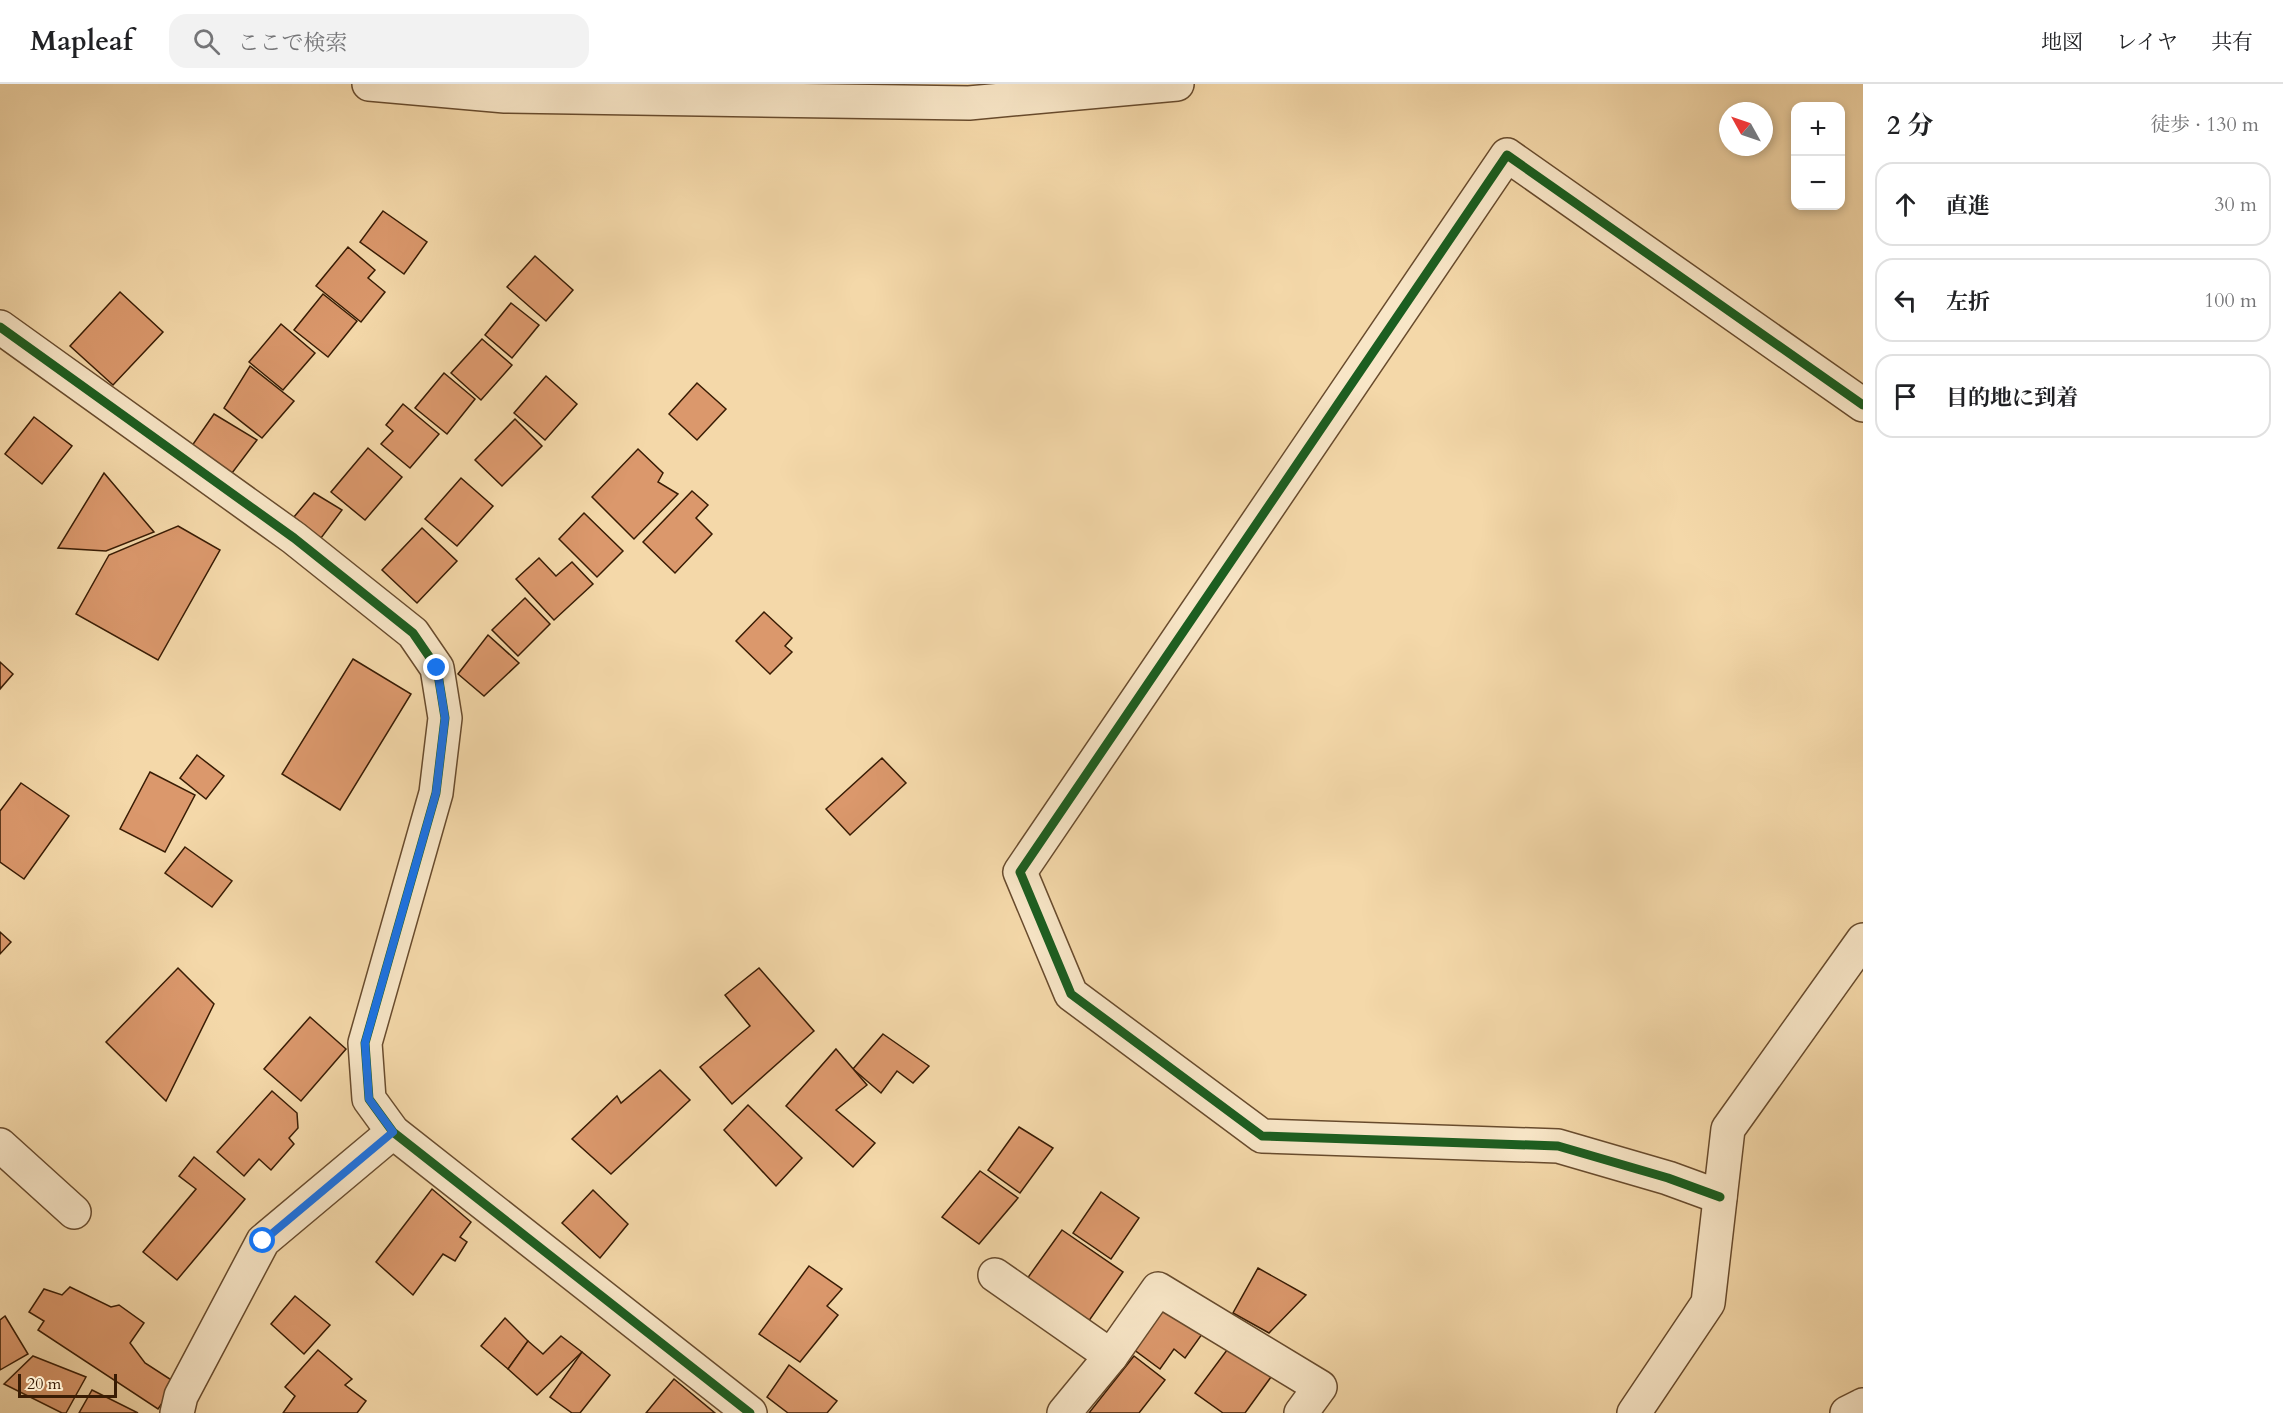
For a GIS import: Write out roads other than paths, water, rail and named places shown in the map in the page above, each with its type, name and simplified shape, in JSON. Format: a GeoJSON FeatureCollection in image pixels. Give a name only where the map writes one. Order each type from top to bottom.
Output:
{"type":"FeatureCollection","features":[{"type":"Feature","properties":{"kind":"street"},"geometry":{"type":"LineString","coordinates":[[369,84],[505,96],[969,104],[1177,84]]}},
{"type":"Feature","properties":{"kind":"street"},"geometry":{"type":"LineString","coordinates":[[1720,1197],[1668,1178],[1558,1146],[1262,1136],[1071,994],[1020,872],[1507,156],[1863,405]]}},
{"type":"Feature","properties":{"kind":"street"},"geometry":{"type":"LineString","coordinates":[[0,327],[294,538],[414,633],[437,668],[445,718],[436,793],[365,1043],[369,1099],[393,1132],[750,1413]]}},
{"type":"Feature","properties":{"kind":"street"},"geometry":{"type":"LineString","coordinates":[[1634,1413],[1708,1303],[1728,1129],[1863,940]]}},
{"type":"Feature","properties":{"kind":"street"},"geometry":{"type":"LineString","coordinates":[[177,1413],[181,1396],[263,1241],[393,1132]]}},
{"type":"Feature","properties":{"kind":"street"},"geometry":{"type":"LineString","coordinates":[[0,1145],[74,1212]]}},
{"type":"Feature","properties":{"kind":"street"},"geometry":{"type":"LineString","coordinates":[[995,1275],[1112,1356]]}},
{"type":"Feature","properties":{"kind":"street"},"geometry":{"type":"LineString","coordinates":[[1064,1413],[1112,1356],[1158,1289],[1320,1387],[1301,1413]]}},
{"type":"Feature","properties":{"kind":"street"},"geometry":{"type":"LineString","coordinates":[[1847,1413],[1863,1405]]}}]}
